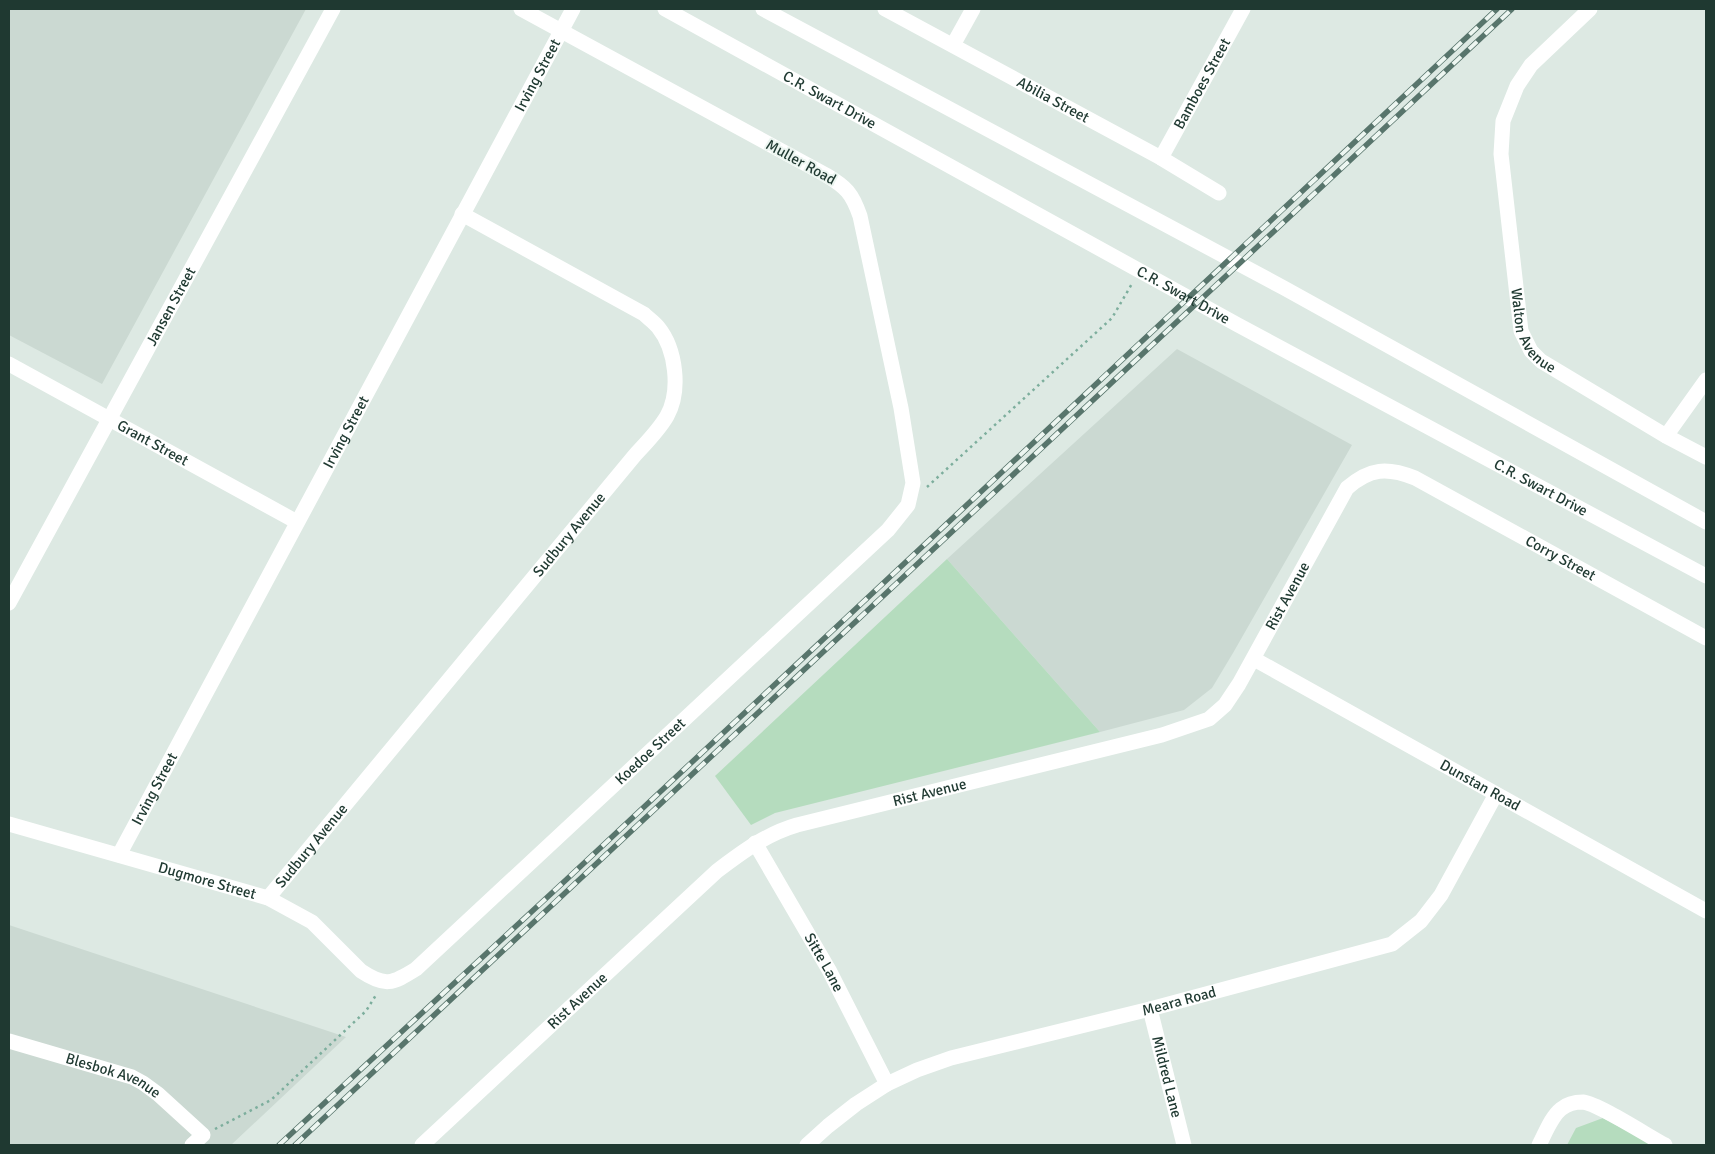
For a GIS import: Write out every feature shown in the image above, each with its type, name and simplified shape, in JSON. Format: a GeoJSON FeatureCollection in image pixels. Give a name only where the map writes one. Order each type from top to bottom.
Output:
{"type":"FeatureCollection","features":[{"type":"Feature","properties":{"kind":"street","name":"Jansen Street"},"geometry":{"type":"LineString","coordinates":[[9,604],[332,9]]}},
{"type":"Feature","properties":{"kind":"street","name":"Muller Road"},"geometry":{"type":"LineString","coordinates":[[521,9],[826,175],[843,185],[854,197],[860,216],[904,427],[913,483],[908,505]]}},
{"type":"Feature","properties":{"kind":"street","name":"Irving Street"},"geometry":{"type":"LineString","coordinates":[[119,855],[573,9]]}},
{"type":"Feature","properties":{"kind":"street","name":"C.R. Swart Drive"},"geometry":{"type":"LineString","coordinates":[[665,9],[1238,325],[1706,576]]}},
{"type":"Feature","properties":{"kind":"street"},"geometry":{"type":"LineString","coordinates":[[763,9],[1284,288],[1706,522]]}},
{"type":"Feature","properties":{"kind":"street","name":"Abilia Street"},"geometry":{"type":"LineString","coordinates":[[885,9],[1161,158],[1220,193]]}},
{"type":"Feature","properties":{"kind":"street"},"geometry":{"type":"LineString","coordinates":[[953,45],[973,9]]}},
{"type":"Feature","properties":{"kind":"street","name":"Bamboes Street"},"geometry":{"type":"LineString","coordinates":[[1161,158],[1243,9]]}},
{"type":"Feature","properties":{"kind":"street","name":"Walton Avenue"},"geometry":{"type":"LineString","coordinates":[[1590,9],[1531,64],[1517,86],[1505,113],[1501,154],[1521,331],[1531,351],[1546,364],[1666,436],[1706,457]]}},
{"type":"Feature","properties":{"kind":"street","name":"Sudbury Avenue"},"geometry":{"type":"LineString","coordinates":[[268,898],[667,416],[676,389],[670,351],[658,328],[644,314],[462,214]]}},
{"type":"Feature","properties":{"kind":"street","name":"Grant Street"},"geometry":{"type":"LineString","coordinates":[[9,364],[296,522]]}},
{"type":"Feature","properties":{"kind":"street"},"geometry":{"type":"LineString","coordinates":[[1666,436],[1706,380]]}},
{"type":"Feature","properties":{"kind":"street","name":"Rist Avenue"},"geometry":{"type":"LineString","coordinates":[[422,1145],[703,883],[755,843],[778,830],[1162,735],[1209,719],[1225,705],[1254,659],[1347,488],[1358,479],[1372,472],[1398,472],[1415,478]]}},
{"type":"Feature","properties":{"kind":"street","name":"Corry Street"},"geometry":{"type":"LineString","coordinates":[[1415,478],[1706,638]]}},
{"type":"Feature","properties":{"kind":"street","name":"Koedoe Street"},"geometry":{"type":"LineString","coordinates":[[382,983],[395,981],[416,969],[888,530],[908,505]]}},
{"type":"Feature","properties":{"kind":"street","name":"Dunstan Road"},"geometry":{"type":"LineString","coordinates":[[1254,659],[1706,911]]}},
{"type":"Feature","properties":{"kind":"street","name":"Meara Road"},"geometry":{"type":"LineString","coordinates":[[808,1145],[856,1104],[887,1084],[917,1070],[951,1058],[1150,1009],[1392,944],[1421,922],[1441,895],[1496,794]]}},
{"type":"Feature","properties":{"kind":"street","name":"Dugmore Street"},"geometry":{"type":"LineString","coordinates":[[9,824],[268,898],[312,922],[361,971],[382,983]]}},
{"type":"Feature","properties":{"kind":"street","name":"Sitte Lane"},"geometry":{"type":"LineString","coordinates":[[755,843],[829,970],[887,1084]]}},
{"type":"Feature","properties":{"kind":"street","name":"Mildred Lane"},"geometry":{"type":"LineString","coordinates":[[1150,1009],[1184,1145]]}},
{"type":"Feature","properties":{"kind":"street","name":"Blesbok Avenue"},"geometry":{"type":"LineString","coordinates":[[9,1041],[132,1077],[158,1094],[197,1140]]}},
{"type":"Feature","properties":{"kind":"street"},"geometry":{"type":"LineString","coordinates":[[1539,1145],[1556,1114],[1561,1109],[1573,1103],[1584,1102],[1593,1105],[1665,1145]]}},
{"type":"Feature","properties":{"kind":"path"},"geometry":{"type":"LineString","coordinates":[[908,505],[1112,318],[1140,271]]}},
{"type":"Feature","properties":{"kind":"path"},"geometry":{"type":"LineString","coordinates":[[197,1140],[271,1100],[366,1011],[382,983]]}},
{"type":"Feature","properties":{"kind":"shaded area"},"geometry":{"type":"Polygon","coordinates":[[[9,9],[306,9],[102,384],[9,335],[9,9]]]}},
{"type":"Feature","properties":{"kind":"shaded area"},"geometry":{"type":"Polygon","coordinates":[[[1177,349],[1352,445],[1212,688],[1184,710],[1100,732],[947,559],[1177,349]]]}},
{"type":"Feature","properties":{"kind":"shaded area"},"geometry":{"type":"Polygon","coordinates":[[[9,925],[346,1037],[231,1145],[9,1145],[9,925]]]}},
{"type":"Feature","properties":{"kind":"green space"},"geometry":{"type":"Polygon","coordinates":[[[947,559],[1100,732],[775,813],[751,825],[715,776],[947,559]]]}},
{"type":"Feature","properties":{"kind":"green space"},"geometry":{"type":"Polygon","coordinates":[[[1603,1118],[1653,1145],[1567,1145],[1576,1128],[1603,1118]]]}},
{"type":"Feature","properties":{"kind":"railway"},"geometry":{"type":"LineString","coordinates":[[279,1145],[567,879],[1497,9]]}},
{"type":"Feature","properties":{"kind":"railway"},"geometry":{"type":"LineString","coordinates":[[295,1145],[1512,9]]}}]}
